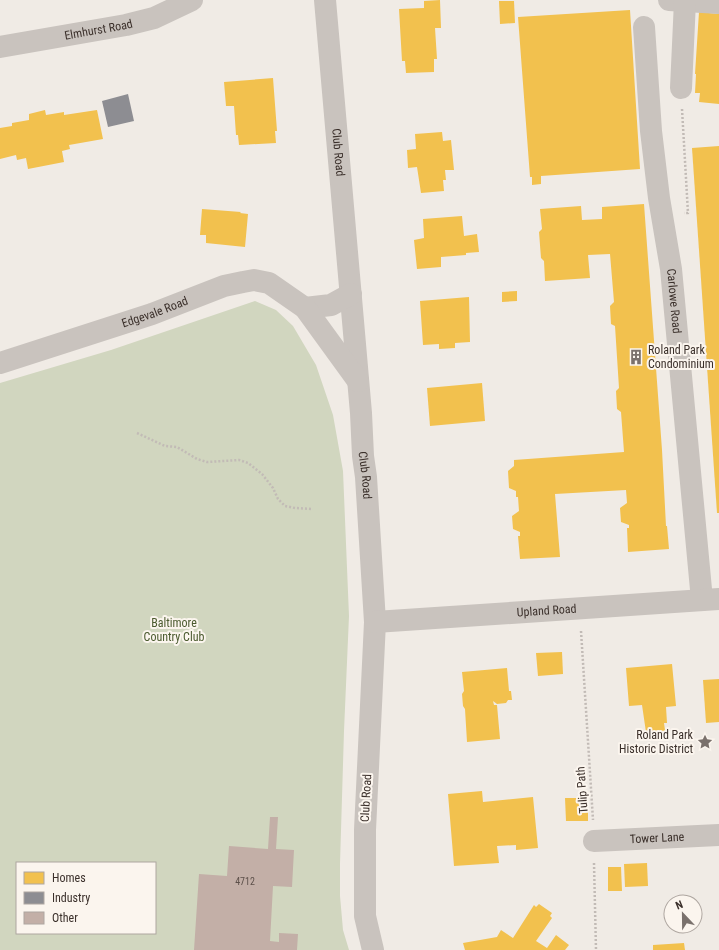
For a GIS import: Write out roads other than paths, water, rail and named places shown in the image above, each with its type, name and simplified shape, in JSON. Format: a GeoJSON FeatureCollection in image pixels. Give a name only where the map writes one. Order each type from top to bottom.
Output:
{"type":"FeatureCollection","features":[{"type":"Feature","properties":{"kind":"street","name":"Elmhurst Road"},"geometry":{"type":"LineString","coordinates":[[0,47],[126,25],[154,18],[192,0]]}},
{"type":"Feature","properties":{"kind":"street","name":"Club Road"},"geometry":{"type":"LineString","coordinates":[[326,0],[358,381],[362,413],[363,456],[366,476],[375,622],[365,830],[366,916],[374,950]]}},
{"type":"Feature","properties":{"kind":"street"},"geometry":{"type":"LineString","coordinates":[[681,88],[677,1],[719,3]]}},
{"type":"Feature","properties":{"kind":"street","name":"Carlowe Road"},"geometry":{"type":"LineString","coordinates":[[644,27],[651,130],[659,198],[671,269],[710,600]]}},
{"type":"Feature","properties":{"kind":"street","name":"Edgevale Road"},"geometry":{"type":"LineString","coordinates":[[0,363],[152,314],[224,286],[254,280],[268,283],[305,308],[358,381]]}},
{"type":"Feature","properties":{"kind":"street"},"geometry":{"type":"LineString","coordinates":[[305,308],[330,305],[351,294]]}},
{"type":"Feature","properties":{"kind":"street","name":"Upland Road"},"geometry":{"type":"LineString","coordinates":[[375,622],[710,600]]}},
{"type":"Feature","properties":{"kind":"street","name":"Tower Lane"},"geometry":{"type":"LineString","coordinates":[[594,841],[719,835]]}},
{"type":"Feature","properties":{"kind":"place","name":"Roland Park Condominium"},"geometry":{"type":"Point","coordinates":[636,357]}},
{"type":"Feature","properties":{"kind":"place","name":"Roland Park Historic District"},"geometry":{"type":"Point","coordinates":[705,742]}},
{"type":"Feature","properties":{"kind":"park label","name":"Baltimore Country Club"},"geometry":{"type":"Point","coordinates":[174,630]}}]}
